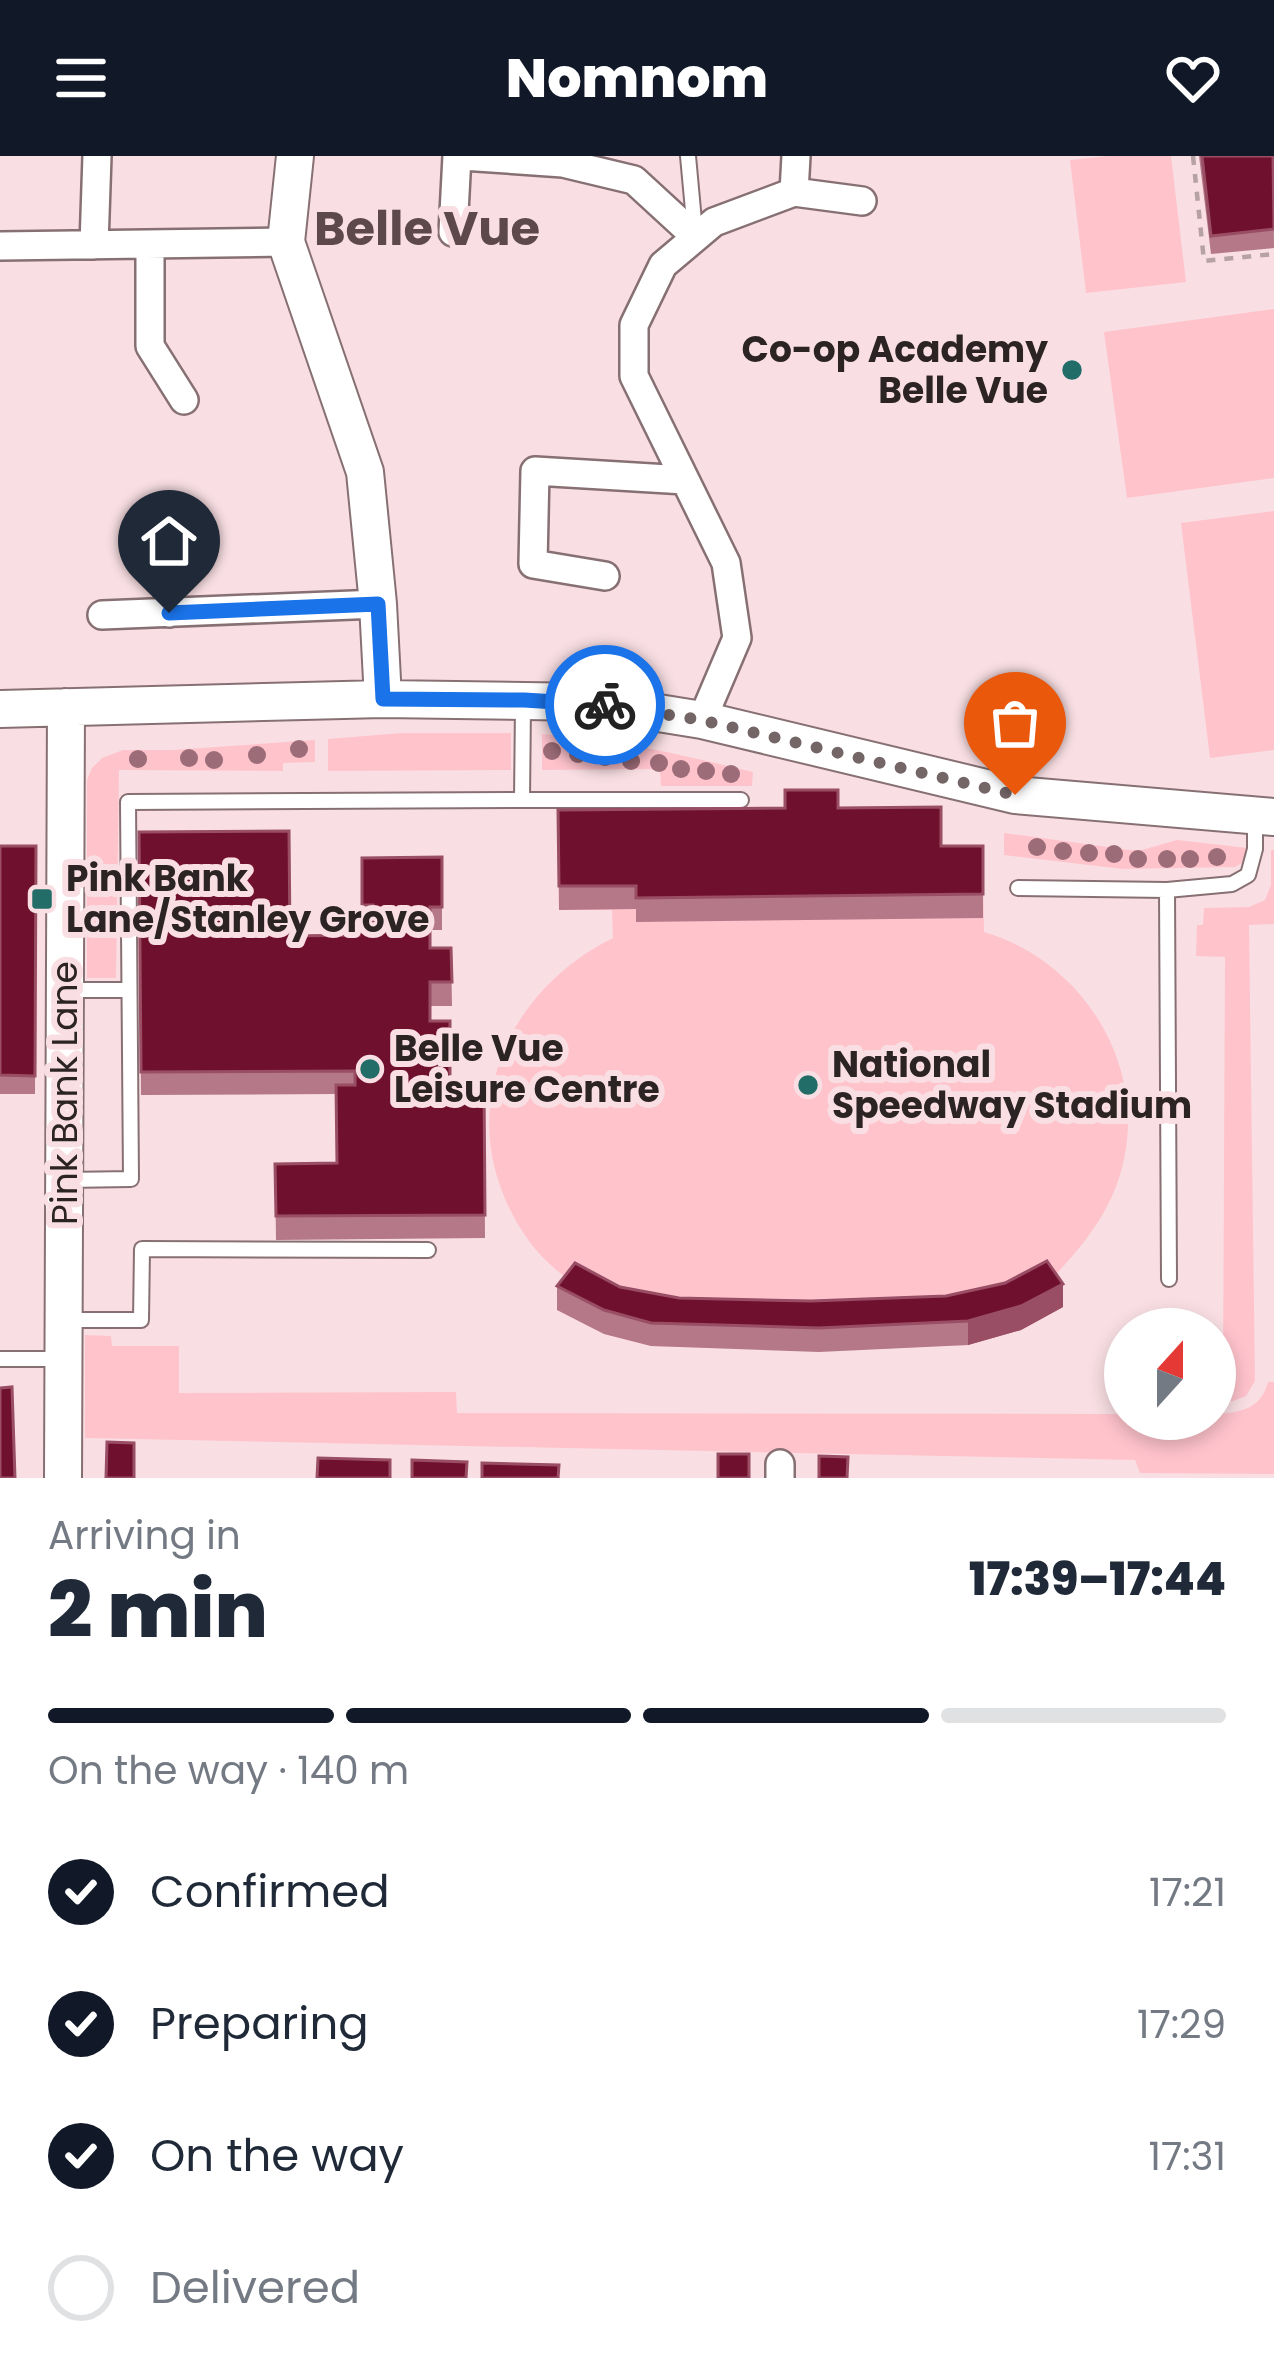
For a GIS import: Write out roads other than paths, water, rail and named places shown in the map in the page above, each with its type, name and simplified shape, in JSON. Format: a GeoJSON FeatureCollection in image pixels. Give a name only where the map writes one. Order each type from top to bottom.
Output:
{"type":"FeatureCollection","features":[{"type":"Feature","properties":{"kind":"street"},"geometry":{"type":"LineString","coordinates":[[94,244],[97,156]]}},
{"type":"Feature","properties":{"kind":"street"},"geometry":{"type":"LineString","coordinates":[[295,156],[286,242],[364,472],[383,699]]}},
{"type":"Feature","properties":{"kind":"street"},"geometry":{"type":"LineString","coordinates":[[453,232],[460,156],[563,163],[634,179],[696,237]]}},
{"type":"Feature","properties":{"kind":"street"},"geometry":{"type":"LineString","coordinates":[[794,192],[796,156]]}},
{"type":"Feature","properties":{"kind":"street"},"geometry":{"type":"LineString","coordinates":[[701,720],[737,638],[726,563],[634,376],[634,325],[663,265],[714,221],[794,192],[862,201]]}},
{"type":"Feature","properties":{"kind":"street"},"geometry":{"type":"LineString","coordinates":[[0,246],[286,242]]}},
{"type":"Feature","properties":{"kind":"street"},"geometry":{"type":"LineString","coordinates":[[150,244],[150,346],[184,400]]}},
{"type":"Feature","properties":{"kind":"street"},"geometry":{"type":"LineString","coordinates":[[605,576],[533,564],[536,471],[685,480]]}},
{"type":"Feature","properties":{"kind":"street"},"geometry":{"type":"LineString","coordinates":[[166,514],[169,613]]}},
{"type":"Feature","properties":{"kind":"street"},"geometry":{"type":"LineString","coordinates":[[102,615],[378,604]]}},
{"type":"Feature","properties":{"kind":"street"},"geometry":{"type":"LineString","coordinates":[[0,709],[383,699],[590,702],[701,720],[1015,795],[1265,817]]}},
{"type":"Feature","properties":{"kind":"street","name":"Pink Bank Lane"},"geometry":{"type":"LineString","coordinates":[[63,1478],[66,707]]}},
{"type":"Feature","properties":{"kind":"lane"},"geometry":{"type":"LineString","coordinates":[[688,156],[696,237]]}},
{"type":"Feature","properties":{"kind":"lane"},"geometry":{"type":"LineString","coordinates":[[522,800],[524,700]]}},
{"type":"Feature","properties":{"kind":"lane"},"geometry":{"type":"LineString","coordinates":[[63,1180],[131,1179],[128,802],[741,800]]}},
{"type":"Feature","properties":{"kind":"lane"},"geometry":{"type":"LineString","coordinates":[[1018,888],[1167,890],[1232,884],[1248,875],[1265,817]]}},
{"type":"Feature","properties":{"kind":"lane"},"geometry":{"type":"LineString","coordinates":[[1167,890],[1169,1280]]}},
{"type":"Feature","properties":{"kind":"lane"},"geometry":{"type":"LineString","coordinates":[[65,990],[128,990]]}},
{"type":"Feature","properties":{"kind":"lane"},"geometry":{"type":"LineString","coordinates":[[62,1320],[141,1320],[142,1249],[428,1250]]}},
{"type":"Feature","properties":{"kind":"lane"},"geometry":{"type":"LineString","coordinates":[[0,1359],[62,1359]]}},
{"type":"Feature","properties":{"kind":"place","name":"Co-op Academy Belle Vue"},"geometry":{"type":"Point","coordinates":[1072,370]}},
{"type":"Feature","properties":{"kind":"place","name":"Pink Bank Lane/Stanley Grove"},"geometry":{"type":"Point","coordinates":[42,899]}},
{"type":"Feature","properties":{"kind":"place","name":"Belle Vue Leisure Centre"},"geometry":{"type":"Point","coordinates":[370,1069]}},
{"type":"Feature","properties":{"kind":"place","name":"National Speedway Stadium"},"geometry":{"type":"Point","coordinates":[808,1085]}},
{"type":"Feature","properties":{"kind":"district","name":"Belle Vue"},"geometry":{"type":"Point","coordinates":[427,228]}}]}
